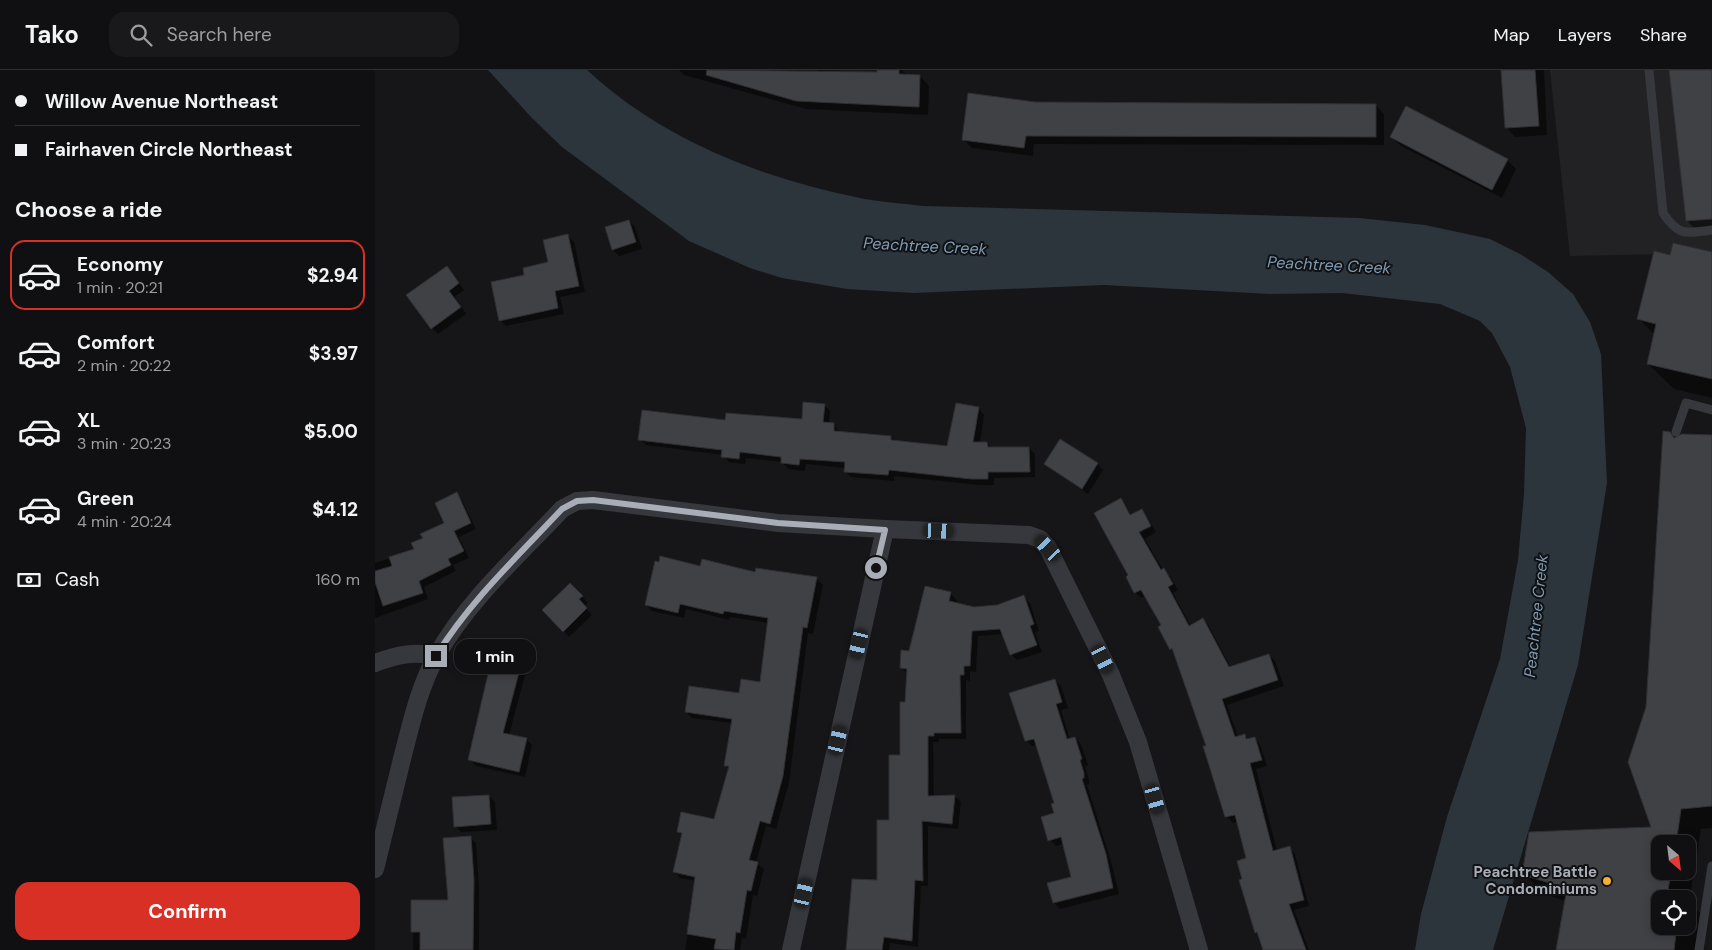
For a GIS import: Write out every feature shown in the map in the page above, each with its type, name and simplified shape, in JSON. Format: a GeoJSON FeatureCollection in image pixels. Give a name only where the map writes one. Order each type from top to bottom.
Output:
{"type":"FeatureCollection","features":[{"type":"Feature","properties":{"kind":"street"},"geometry":{"type":"LineString","coordinates":[[375,869],[413,717],[422,686],[436,656],[453,629],[473,604],[562,509],[577,501],[593,500],[778,523],[885,530],[1029,535],[1040,539],[1048,548],[1111,675],[1138,742],[1199,950]]}},
{"type":"Feature","properties":{"kind":"street"},"geometry":{"type":"LineString","coordinates":[[791,950],[885,530]]}},
{"type":"Feature","properties":{"kind":"street"},"geometry":{"type":"LineString","coordinates":[[375,662],[398,654],[417,652],[436,656]]}},
{"type":"Feature","properties":{"kind":"lane"},"geometry":{"type":"LineString","coordinates":[[1649,70],[1663,213],[1672,226],[1684,233],[1712,230]]}},
{"type":"Feature","properties":{"kind":"lane"},"geometry":{"type":"LineString","coordinates":[[1676,432],[1686,403],[1712,410]]}},
{"type":"Feature","properties":{"kind":"lane"},"geometry":{"type":"LineString","coordinates":[[1699,950],[1712,866]]}},
{"type":"Feature","properties":{"kind":"shaded area"},"geometry":{"type":"Polygon","coordinates":[[[1550,70],[1712,70],[1712,253],[1570,256],[1550,70]]]}},
{"type":"Feature","properties":{"kind":"water","name":"Peachtree Creek"},"geometry":{"type":"Polygon","coordinates":[[[488,70],[587,70],[615,94],[646,116],[678,135],[712,151],[782,178],[863,199],[923,206],[1359,218],[1425,225],[1490,239],[1520,254],[1548,272],[1573,294],[1590,322],[1601,354],[1607,483],[1578,665],[1493,950],[1415,950],[1421,914],[1447,817],[1500,659],[1518,560],[1524,494],[1526,428],[1510,367],[1492,333],[1480,321],[1440,304],[1342,293],[1270,294],[1104,285],[914,293],[847,289],[782,278],[750,268],[689,241],[562,147],[532,118],[488,70]]]}},
{"type":"Feature","properties":{"kind":"building"},"geometry":{"type":"Polygon","coordinates":[[[707,70],[877,72],[877,70],[899,70],[899,74],[920,75],[919,107],[796,101],[706,75],[707,70]]]}},
{"type":"Feature","properties":{"kind":"building"},"geometry":{"type":"Polygon","coordinates":[[[1501,70],[1535,70],[1539,126],[1505,128],[1501,70]]]}},
{"type":"Feature","properties":{"kind":"building"},"geometry":{"type":"Polygon","coordinates":[[[1669,70],[1712,70],[1712,219],[1686,221],[1669,70]]]}},
{"type":"Feature","properties":{"kind":"building"},"geometry":{"type":"Polygon","coordinates":[[[968,93],[1035,102],[1376,104],[1376,137],[1026,136],[1024,148],[962,140],[968,93]]]}},
{"type":"Feature","properties":{"kind":"building"},"geometry":{"type":"Polygon","coordinates":[[[1406,106],[1508,159],[1492,190],[1390,137],[1406,106]]]}},
{"type":"Feature","properties":{"kind":"building"},"geometry":{"type":"Polygon","coordinates":[[[629,220],[636,242],[612,250],[605,227],[629,220]]]}},
{"type":"Feature","properties":{"kind":"building"},"geometry":{"type":"Polygon","coordinates":[[[568,234],[579,286],[555,291],[558,308],[499,321],[491,282],[524,275],[523,268],[548,262],[543,240],[568,234]]]}},
{"type":"Feature","properties":{"kind":"building"},"geometry":{"type":"Polygon","coordinates":[[[1673,243],[1712,252],[1712,379],[1647,364],[1656,324],[1637,319],[1654,251],[1670,255],[1673,243]]]}},
{"type":"Feature","properties":{"kind":"building"},"geometry":{"type":"Polygon","coordinates":[[[447,266],[459,283],[449,291],[461,307],[431,329],[406,295],[447,266]]]}},
{"type":"Feature","properties":{"kind":"building"},"geometry":{"type":"Polygon","coordinates":[[[803,402],[825,404],[823,422],[834,423],[834,431],[891,436],[891,440],[947,446],[956,403],[979,407],[973,442],[987,442],[988,447],[1029,447],[1030,472],[988,472],[988,479],[971,479],[889,470],[888,475],[844,472],[845,462],[800,459],[799,465],[781,463],[781,457],[740,452],[739,459],[721,457],[722,450],[638,440],[642,410],[725,420],[726,413],[802,419],[803,402]]]}},
{"type":"Feature","properties":{"kind":"building"},"geometry":{"type":"Polygon","coordinates":[[[1663,431],[1670,432],[1674,438],[1682,434],[1712,435],[1712,806],[1681,809],[1677,835],[1651,835],[1651,880],[1670,880],[1668,890],[1651,890],[1651,935],[1676,935],[1674,950],[1556,950],[1567,888],[1522,875],[1529,832],[1651,827],[1628,762],[1646,707],[1663,431]]]}},
{"type":"Feature","properties":{"kind":"building"},"geometry":{"type":"Polygon","coordinates":[[[1060,439],[1098,463],[1082,489],[1044,464],[1060,439]]]}},
{"type":"Feature","properties":{"kind":"building"},"geometry":{"type":"Polygon","coordinates":[[[457,492],[471,523],[454,531],[464,551],[448,559],[451,565],[419,581],[423,593],[383,606],[375,582],[375,571],[392,566],[389,557],[414,549],[411,543],[423,538],[420,534],[444,523],[435,503],[457,492]]]}},
{"type":"Feature","properties":{"kind":"building"},"geometry":{"type":"Polygon","coordinates":[[[1121,498],[1130,515],[1142,509],[1151,526],[1139,532],[1161,570],[1164,568],[1173,584],[1168,587],[1189,626],[1203,618],[1229,667],[1269,654],[1278,680],[1222,699],[1235,737],[1245,734],[1246,739],[1255,737],[1262,760],[1250,763],[1273,851],[1290,846],[1304,900],[1289,904],[1306,950],[1263,950],[1257,932],[1255,933],[1239,880],[1242,879],[1237,861],[1246,858],[1235,815],[1225,817],[1203,746],[1206,746],[1172,648],[1170,650],[1158,627],[1161,625],[1141,590],[1134,593],[1126,577],[1128,575],[1094,513],[1121,498]]]}},
{"type":"Feature","properties":{"kind":"building"},"geometry":{"type":"Polygon","coordinates":[[[660,556],[700,566],[702,559],[755,572],[756,568],[817,577],[807,628],[803,627],[783,776],[770,824],[760,821],[749,860],[758,862],[751,891],[747,890],[740,933],[736,932],[734,950],[714,949],[716,939],[687,934],[695,877],[673,872],[682,833],[677,832],[681,812],[714,819],[729,766],[724,766],[732,719],[685,712],[689,686],[739,693],[741,679],[760,682],[768,618],[724,611],[723,614],[680,604],[678,613],[645,605],[655,561],[659,562],[660,556]]]}},
{"type":"Feature","properties":{"kind":"building"},"geometry":{"type":"Polygon","coordinates":[[[570,583],[583,596],[579,599],[587,608],[563,632],[542,610],[570,583]]]}},
{"type":"Feature","properties":{"kind":"building"},"geometry":{"type":"Polygon","coordinates":[[[925,586],[951,592],[949,601],[974,607],[997,605],[1024,595],[1034,624],[1030,626],[1037,645],[1010,655],[1000,629],[972,631],[970,666],[964,666],[964,675],[960,675],[961,733],[934,733],[934,736],[928,736],[928,796],[955,795],[952,824],[922,821],[923,881],[915,880],[912,941],[884,937],[882,950],[846,950],[852,879],[877,880],[877,820],[889,820],[889,755],[900,755],[900,702],[905,702],[907,669],[900,668],[901,650],[909,651],[925,586]]]}},
{"type":"Feature","properties":{"kind":"building"},"geometry":{"type":"Polygon","coordinates":[[[486,656],[521,665],[503,733],[527,738],[519,772],[468,760],[488,674],[481,672],[486,656]]]}},
{"type":"Feature","properties":{"kind":"building"},"geometry":{"type":"Polygon","coordinates":[[[1055,679],[1062,702],[1056,704],[1067,739],[1075,737],[1082,759],[1080,760],[1084,778],[1082,779],[1106,854],[1113,888],[1053,903],[1047,883],[1071,877],[1061,837],[1048,841],[1041,817],[1054,813],[1051,804],[1054,803],[1034,739],[1025,741],[1009,693],[1055,679]]]}},
{"type":"Feature","properties":{"kind":"building"},"geometry":{"type":"Polygon","coordinates":[[[489,795],[491,824],[454,827],[452,797],[489,795]]]}},
{"type":"Feature","properties":{"kind":"building"},"geometry":{"type":"Polygon","coordinates":[[[471,836],[474,880],[473,950],[420,950],[420,932],[411,932],[411,900],[448,900],[443,838],[471,836]]]}},
{"type":"Feature","properties":{"kind":"place","name":"Peachtree Battle Condominiums"},"geometry":{"type":"Point","coordinates":[1607,881]}},
{"type":"Feature","properties":{"kind":"route"},"geometry":{"type":"LineString","coordinates":[[436,656],[453,629],[473,604],[562,509],[577,501],[593,500],[778,523],[885,530],[876,568]]}}]}
